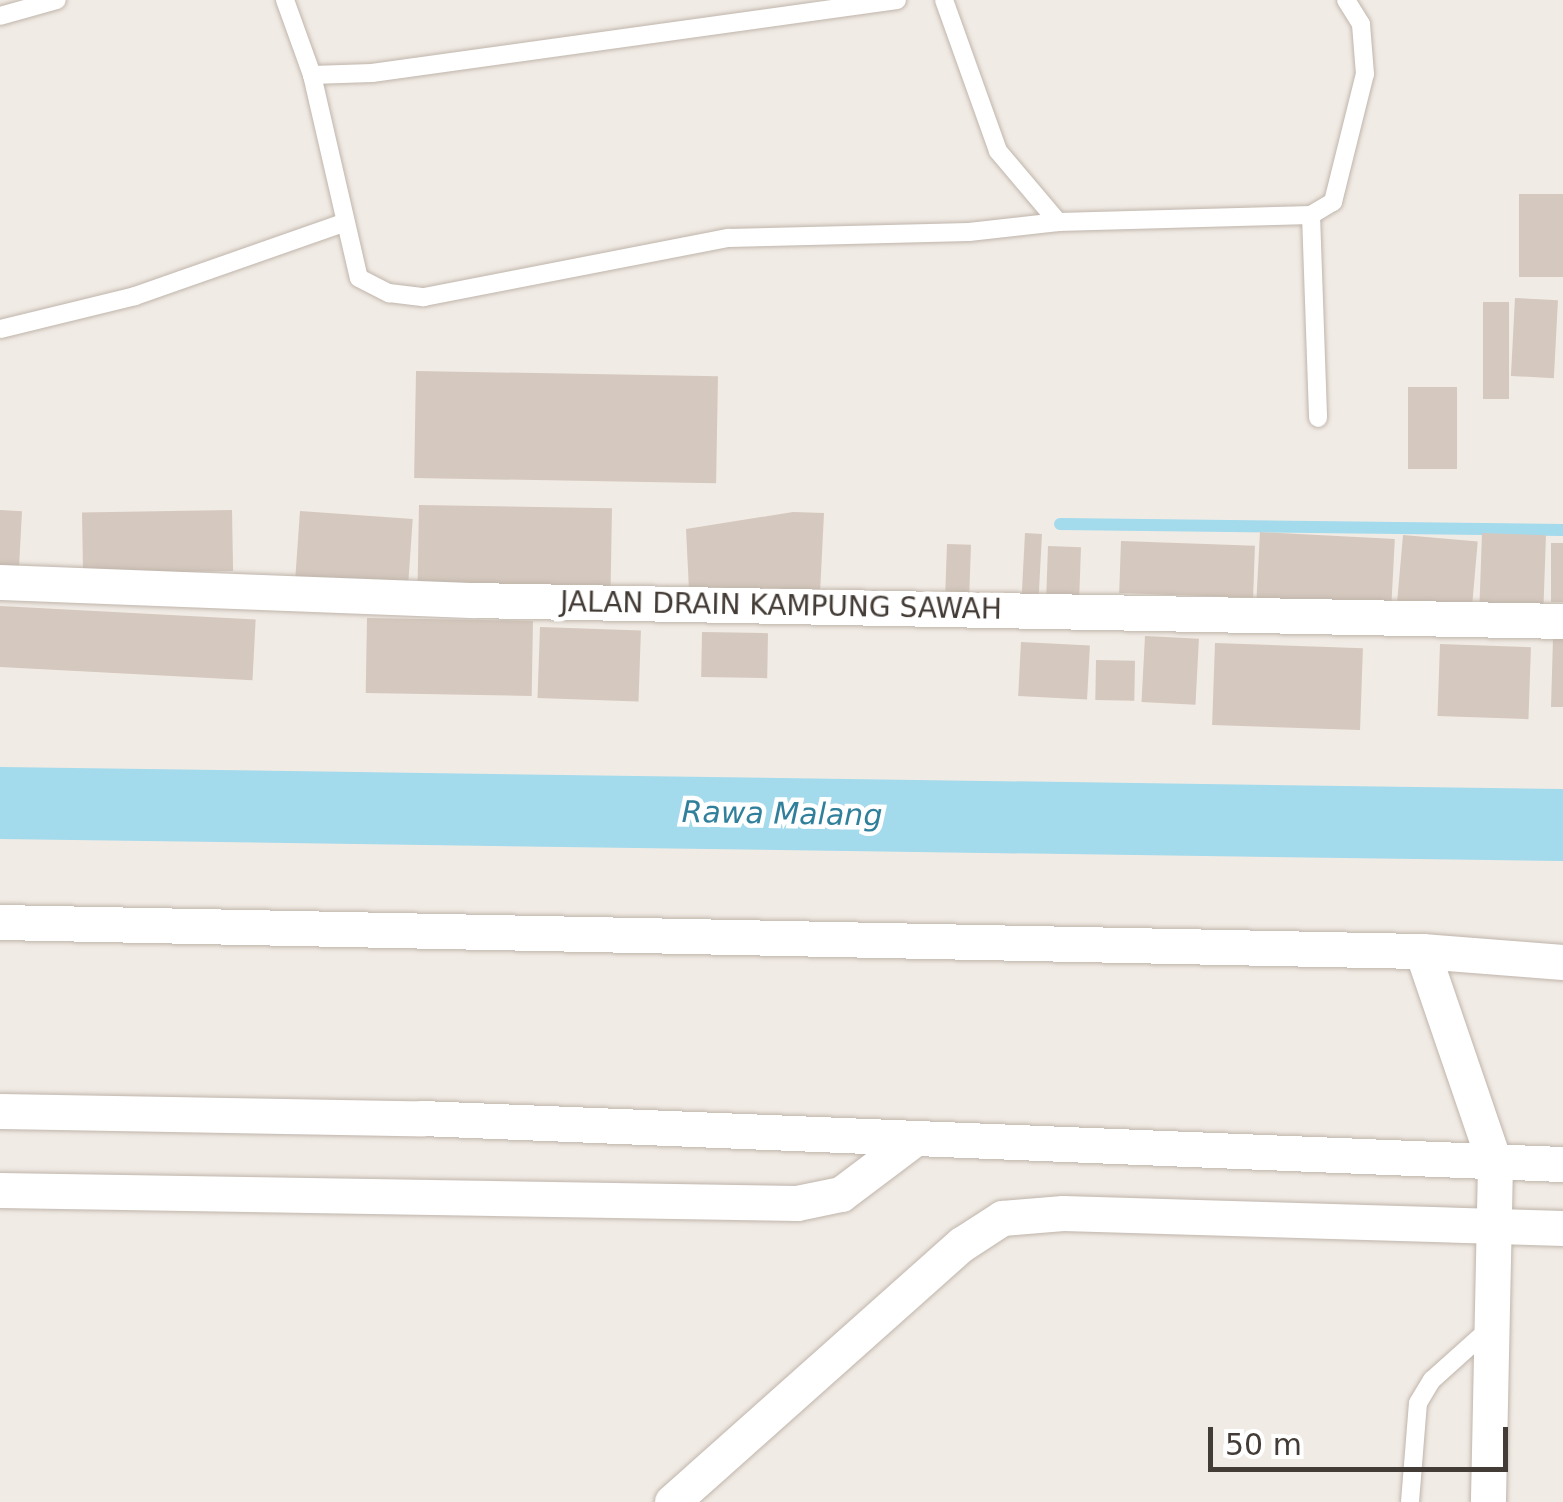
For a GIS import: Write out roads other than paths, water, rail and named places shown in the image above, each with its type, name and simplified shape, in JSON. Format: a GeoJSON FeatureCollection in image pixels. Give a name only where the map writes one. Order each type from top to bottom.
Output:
{"type":"FeatureCollection","features":[{"type":"Feature","properties":{"kind":"street","name":"JALAN DRAIN KAMPUNG SAWAH"},"geometry":{"type":"LineString","coordinates":[[0,582],[530,601],[1563,621]]}},
{"type":"Feature","properties":{"kind":"street"},"geometry":{"type":"LineString","coordinates":[[0,922],[1422,952],[1563,962]]}},
{"type":"Feature","properties":{"kind":"street"},"geometry":{"type":"LineString","coordinates":[[1422,952],[1495,1164],[1488,1502]]}},
{"type":"Feature","properties":{"kind":"street"},"geometry":{"type":"LineString","coordinates":[[0,1111],[421,1118],[1563,1164]]}},
{"type":"Feature","properties":{"kind":"street"},"geometry":{"type":"LineString","coordinates":[[0,1190],[796,1203],[841,1194],[914,1139]]}},
{"type":"Feature","properties":{"kind":"street"},"geometry":{"type":"LineString","coordinates":[[672,1502],[962,1244],[1002,1218],[1063,1213],[1563,1228]]}},
{"type":"Feature","properties":{"kind":"lane"},"geometry":{"type":"LineString","coordinates":[[0,16],[57,0]]}},
{"type":"Feature","properties":{"kind":"lane"},"geometry":{"type":"LineString","coordinates":[[285,0],[312,75],[343,223],[359,278],[389,293],[424,297],[728,238],[985,232],[1058,222],[1311,215],[1334,202],[1365,74],[1361,24],[1346,0]]}},
{"type":"Feature","properties":{"kind":"lane"},"geometry":{"type":"LineString","coordinates":[[312,75],[372,73],[897,0]]}},
{"type":"Feature","properties":{"kind":"lane"},"geometry":{"type":"LineString","coordinates":[[944,0],[998,151],[1058,222]]}},
{"type":"Feature","properties":{"kind":"lane"},"geometry":{"type":"LineString","coordinates":[[1311,215],[1318,418]]}},
{"type":"Feature","properties":{"kind":"lane"},"geometry":{"type":"LineString","coordinates":[[0,329],[135,296],[343,223]]}},
{"type":"Feature","properties":{"kind":"lane"},"geometry":{"type":"LineString","coordinates":[[1410,1502],[1418,1404],[1432,1380],[1492,1326]]}},
{"type":"Feature","properties":{"kind":"waterway"},"geometry":{"type":"LineString","coordinates":[[1060,524],[1563,530]]}},
{"type":"Feature","properties":{"kind":"waterway","name":"Rawa Malang"},"geometry":{"type":"LineString","coordinates":[[0,803],[1563,825]]}}]}
